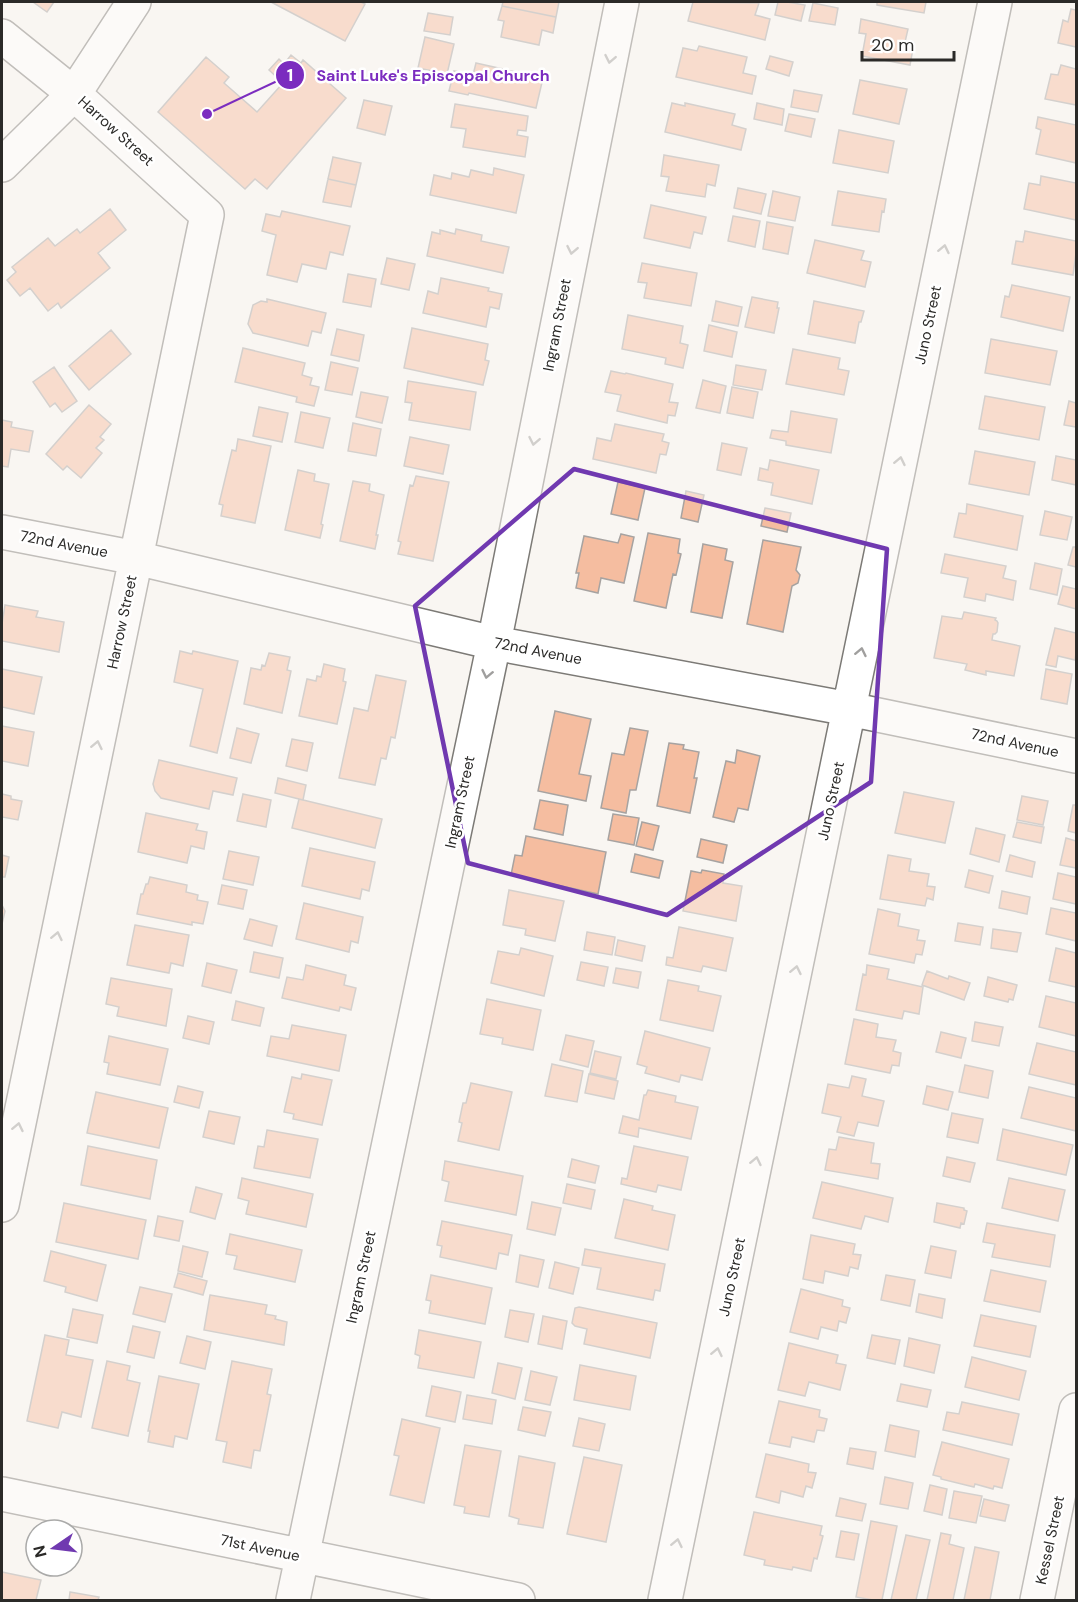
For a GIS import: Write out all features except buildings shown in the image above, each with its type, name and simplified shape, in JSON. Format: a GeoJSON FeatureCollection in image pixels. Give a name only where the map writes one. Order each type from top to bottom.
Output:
{"type":"FeatureCollection","features":[{"type":"Feature","properties":{"kind":"street"},"geometry":{"type":"LineString","coordinates":[[2,165],[74,94],[134,2]]}},
{"type":"Feature","properties":{"kind":"street","name":"Ingram Street"},"geometry":{"type":"LineString","coordinates":[[293,1600],[494,642],[622,2]]}},
{"type":"Feature","properties":{"kind":"street","name":"Juno Street"},"geometry":{"type":"LineString","coordinates":[[665,1600],[995,2]]}},
{"type":"Feature","properties":{"kind":"street"},"geometry":{"type":"LineString","coordinates":[[2,36],[74,94]]}},
{"type":"Feature","properties":{"kind":"street","name":"Harrow Street"},"geometry":{"type":"LineString","coordinates":[[2,1205],[207,214],[74,94]]}},
{"type":"Feature","properties":{"kind":"street","name":"72nd Avenue"},"geometry":{"type":"LineString","coordinates":[[2,532],[136,558],[494,642],[849,709],[1077,756]]}},
{"type":"Feature","properties":{"kind":"street","name":"Kessel Street"},"geometry":{"type":"LineString","coordinates":[[1037,1600],[1077,1410]]}},
{"type":"Feature","properties":{"kind":"street","name":"71st Avenue"},"geometry":{"type":"LineString","coordinates":[[2,1494],[518,1600]]}},
{"type":"Feature","properties":{"kind":"highlighted area"},"geometry":{"type":"Polygon","coordinates":[[[574,469],[887,549],[871,782],[667,915],[468,863],[415,606],[574,469]]]}},
{"type":"Feature","properties":{"kind":"place","name":"Saint Luke's Episcopal Church"},"geometry":{"type":"Point","coordinates":[207,114]}}]}
